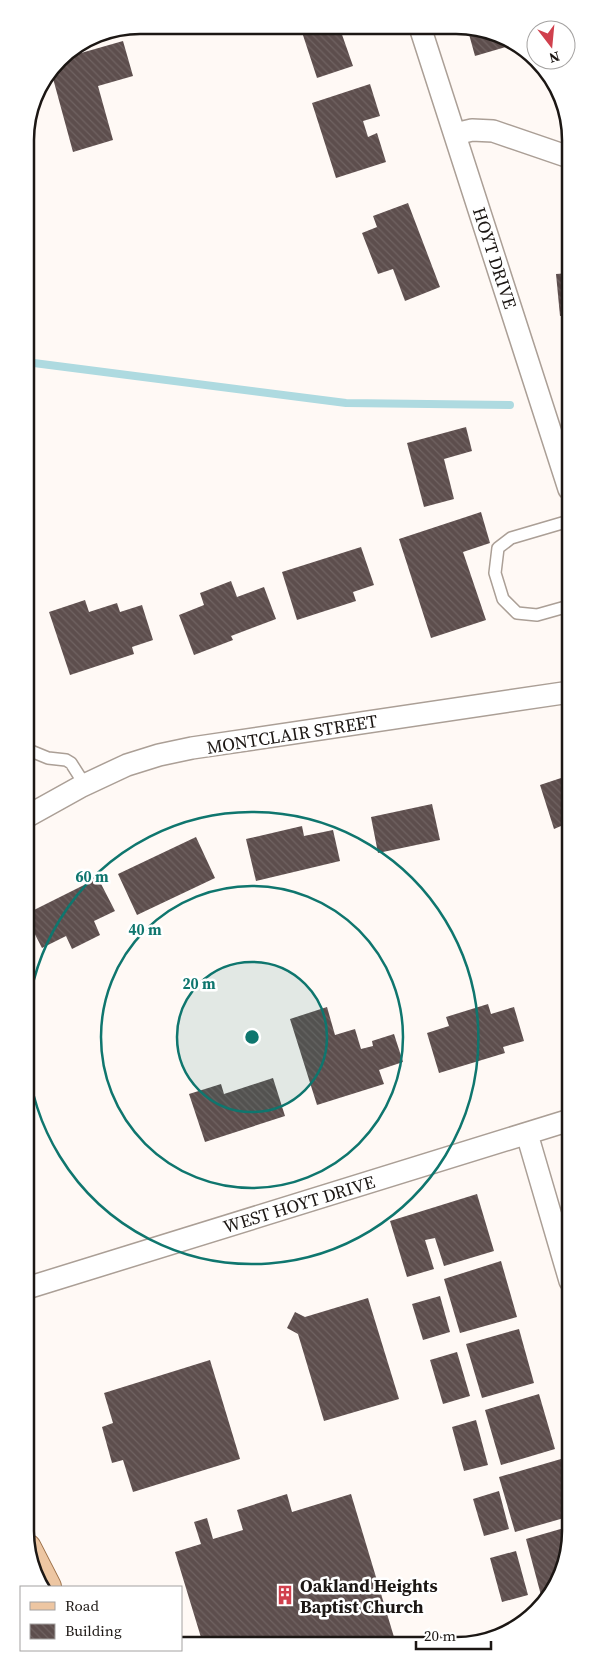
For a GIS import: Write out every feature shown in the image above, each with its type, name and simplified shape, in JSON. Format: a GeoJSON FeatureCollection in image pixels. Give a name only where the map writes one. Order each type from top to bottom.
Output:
{"type":"FeatureCollection","features":[{"type":"Feature","properties":{"kind":"street","name":"HOYT DRIVE"},"geometry":{"type":"LineString","coordinates":[[422,34],[562,467]]}},
{"type":"Feature","properties":{"kind":"street"},"geometry":{"type":"LineString","coordinates":[[455,134],[472,130],[493,131],[562,155]]}},
{"type":"Feature","properties":{"kind":"street","name":"MONTCLAIR STREET"},"geometry":{"type":"LineString","coordinates":[[34,812],[128,765],[176,752],[562,693]]}},
{"type":"Feature","properties":{"kind":"street","name":"WEST HOYT DRIVE"},"geometry":{"type":"LineString","coordinates":[[34,1286],[562,1123]]}},
{"type":"Feature","properties":{"kind":"street"},"geometry":{"type":"LineString","coordinates":[[527,1134],[562,1254]]}},
{"type":"Feature","properties":{"kind":"lane"},"geometry":{"type":"LineString","coordinates":[[562,522],[511,538],[498,548],[495,573],[503,598],[517,613],[537,615],[562,608]]}},
{"type":"Feature","properties":{"kind":"lane"},"geometry":{"type":"LineString","coordinates":[[34,752],[48,758],[66,760],[71,763],[85,785]]}},
{"type":"Feature","properties":{"kind":"building"},"geometry":{"type":"Polygon","coordinates":[[[303,34],[342,34],[353,66],[317,78],[303,34]]]}},
{"type":"Feature","properties":{"kind":"building"},"geometry":{"type":"Polygon","coordinates":[[[469,35],[484,37],[507,47],[475,56],[469,35]]]}},
{"type":"Feature","properties":{"kind":"building"},"geometry":{"type":"Polygon","coordinates":[[[123,41],[133,76],[98,86],[113,140],[73,152],[53,79],[60,70],[79,54],[123,41]]]}},
{"type":"Feature","properties":{"kind":"building"},"geometry":{"type":"Polygon","coordinates":[[[370,84],[380,116],[363,121],[368,137],[377,133],[386,162],[336,178],[312,103],[370,84]]]}},
{"type":"Feature","properties":{"kind":"building"},"geometry":{"type":"Polygon","coordinates":[[[408,203],[440,287],[405,301],[393,269],[378,274],[362,233],[377,227],[373,216],[408,203]]]}},
{"type":"Feature","properties":{"kind":"building"},"geometry":{"type":"Polygon","coordinates":[[[556,274],[562,274],[562,316],[560,316],[556,274]]]}},
{"type":"Feature","properties":{"kind":"building"},"geometry":{"type":"Polygon","coordinates":[[[466,427],[472,451],[444,459],[454,499],[424,507],[407,443],[466,427]]]}},
{"type":"Feature","properties":{"kind":"building"},"geometry":{"type":"Polygon","coordinates":[[[481,512],[490,543],[463,552],[486,620],[431,638],[399,539],[481,512]]]}},
{"type":"Feature","properties":{"kind":"building"},"geometry":{"type":"Polygon","coordinates":[[[361,547],[374,585],[353,592],[356,601],[297,620],[282,572],[361,547]]]}},
{"type":"Feature","properties":{"kind":"building"},"geometry":{"type":"Polygon","coordinates":[[[231,581],[237,597],[264,587],[276,619],[231,636],[233,640],[194,655],[179,615],[204,605],[200,593],[231,581]]]}},
{"type":"Feature","properties":{"kind":"building"},"geometry":{"type":"Polygon","coordinates":[[[85,600],[89,612],[117,603],[120,612],[142,605],[153,640],[132,647],[134,654],[70,675],[49,612],[85,600]]]}},
{"type":"Feature","properties":{"kind":"building"},"geometry":{"type":"Polygon","coordinates":[[[562,778],[562,829],[561,826],[554,829],[540,785],[562,778]]]}},
{"type":"Feature","properties":{"kind":"building"},"geometry":{"type":"Polygon","coordinates":[[[432,804],[440,840],[378,853],[371,817],[432,804]]]}},
{"type":"Feature","properties":{"kind":"building"},"geometry":{"type":"Polygon","coordinates":[[[302,826],[304,836],[333,830],[340,861],[256,881],[246,839],[302,826]]]}},
{"type":"Feature","properties":{"kind":"building"},"geometry":{"type":"Polygon","coordinates":[[[196,837],[215,878],[137,915],[118,874],[196,837]]]}},
{"type":"Feature","properties":{"kind":"building"},"geometry":{"type":"Polygon","coordinates":[[[98,878],[115,911],[94,921],[100,935],[72,949],[66,936],[42,948],[34,932],[34,910],[98,878]]]}},
{"type":"Feature","properties":{"kind":"building"},"geometry":{"type":"Polygon","coordinates":[[[488,1004],[491,1014],[514,1007],[524,1041],[503,1047],[505,1053],[439,1073],[427,1033],[449,1026],[446,1017],[488,1004]]]}},
{"type":"Feature","properties":{"kind":"building"},"geometry":{"type":"Polygon","coordinates":[[[327,1007],[335,1035],[355,1029],[361,1049],[373,1046],[372,1041],[394,1034],[403,1062],[379,1070],[384,1084],[317,1105],[290,1019],[327,1007]]]}},
{"type":"Feature","properties":{"kind":"building"},"geometry":{"type":"Polygon","coordinates":[[[273,1078],[285,1116],[205,1142],[189,1094],[221,1084],[224,1094],[273,1078]]]}},
{"type":"Feature","properties":{"kind":"building"},"geometry":{"type":"Polygon","coordinates":[[[477,1194],[494,1251],[444,1266],[435,1238],[425,1240],[434,1269],[407,1277],[390,1221],[477,1194]]]}},
{"type":"Feature","properties":{"kind":"building"},"geometry":{"type":"Polygon","coordinates":[[[501,1261],[517,1317],[460,1333],[444,1279],[501,1261]]]}},
{"type":"Feature","properties":{"kind":"building"},"geometry":{"type":"Polygon","coordinates":[[[440,1296],[450,1332],[423,1340],[412,1304],[440,1296]]]}},
{"type":"Feature","properties":{"kind":"building"},"geometry":{"type":"Polygon","coordinates":[[[368,1298],[399,1399],[324,1421],[298,1334],[287,1328],[295,1312],[305,1317],[368,1298]]]}},
{"type":"Feature","properties":{"kind":"building"},"geometry":{"type":"Polygon","coordinates":[[[519,1329],[534,1383],[482,1398],[466,1344],[519,1329]]]}},
{"type":"Feature","properties":{"kind":"building"},"geometry":{"type":"Polygon","coordinates":[[[457,1352],[470,1396],[443,1404],[430,1360],[457,1352]]]}},
{"type":"Feature","properties":{"kind":"building"},"geometry":{"type":"Polygon","coordinates":[[[210,1360],[240,1459],[133,1492],[123,1460],[112,1463],[102,1427],[113,1423],[104,1393],[210,1360]]]}},
{"type":"Feature","properties":{"kind":"building"},"geometry":{"type":"Polygon","coordinates":[[[539,1394],[555,1449],[501,1465],[485,1410],[539,1394]]]}},
{"type":"Feature","properties":{"kind":"building"},"geometry":{"type":"Polygon","coordinates":[[[476,1420],[488,1465],[464,1471],[452,1427],[476,1420]]]}},
{"type":"Feature","properties":{"kind":"building"},"geometry":{"type":"Polygon","coordinates":[[[561,1459],[562,1519],[515,1532],[499,1477],[561,1459]]]}},
{"type":"Feature","properties":{"kind":"building"},"geometry":{"type":"Polygon","coordinates":[[[499,1491],[509,1529],[484,1536],[473,1499],[499,1491]]]}},
{"type":"Feature","properties":{"kind":"building","name":"Oakland Heights Baptist Church"},"geometry":{"type":"Polygon","coordinates":[[[287,1494],[292,1512],[351,1494],[394,1637],[201,1637],[175,1552],[201,1544],[194,1522],[207,1518],[213,1539],[243,1530],[237,1510],[287,1494]]]}},
{"type":"Feature","properties":{"kind":"building"},"geometry":{"type":"Polygon","coordinates":[[[562,1529],[557,1566],[541,1594],[526,1539],[562,1529]]]}},
{"type":"Feature","properties":{"kind":"building"},"geometry":{"type":"Polygon","coordinates":[[[516,1551],[528,1595],[502,1602],[490,1558],[516,1551]]]}},
{"type":"Feature","properties":{"kind":"waterway"},"geometry":{"type":"LineString","coordinates":[[34,363],[346,403],[510,405]]}},
{"type":"Feature","properties":{"kind":"place","name":"Oakland Heights Baptist Church"},"geometry":{"type":"Point","coordinates":[285,1595]}}]}
